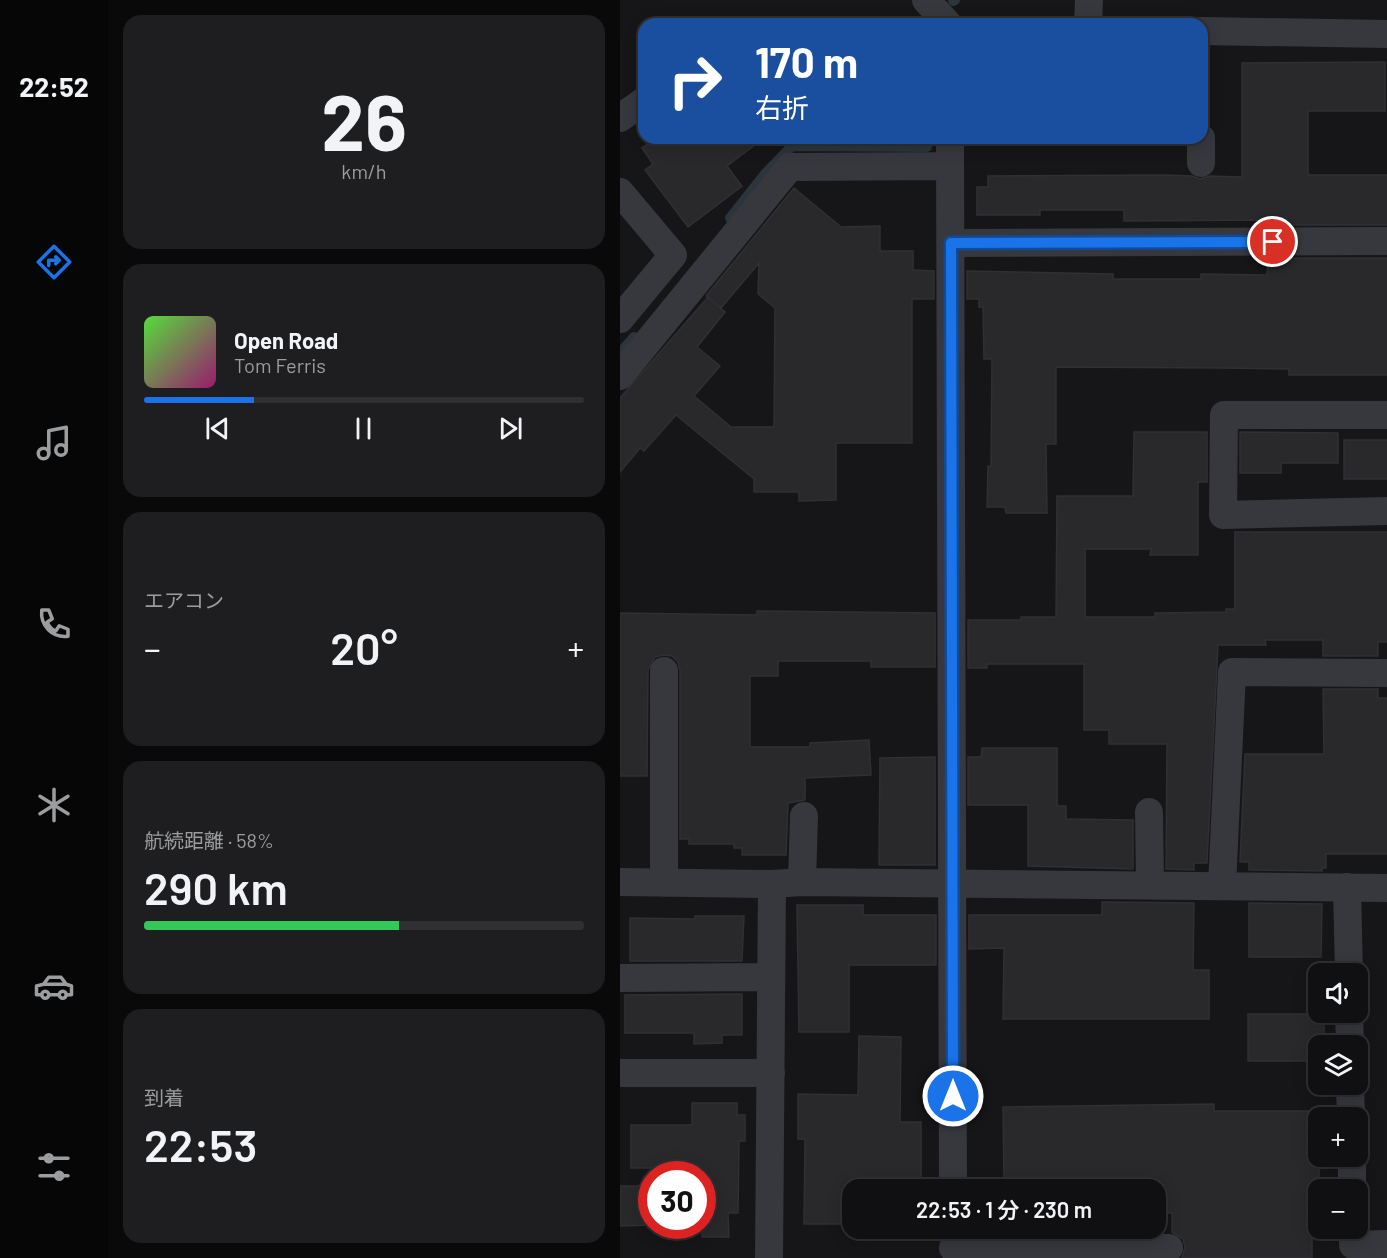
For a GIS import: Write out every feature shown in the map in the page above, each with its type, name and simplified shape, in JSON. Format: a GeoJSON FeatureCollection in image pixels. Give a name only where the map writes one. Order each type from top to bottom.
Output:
{"type":"FeatureCollection","features":[{"type":"Feature","properties":{"kind":"street"},"geometry":{"type":"LineString","coordinates":[[926,0],[942,18]]}},
{"type":"Feature","properties":{"kind":"street"},"geometry":{"type":"LineString","coordinates":[[1088,18],[1089,0]]}},
{"type":"Feature","properties":{"kind":"street"},"geometry":{"type":"LineString","coordinates":[[1208,30],[1388,34]]}},
{"type":"Feature","properties":{"kind":"street"},"geometry":{"type":"LineString","coordinates":[[620,118],[638,105]]}},
{"type":"Feature","properties":{"kind":"street"},"geometry":{"type":"LineString","coordinates":[[620,376],[790,167],[950,152],[953,1179]]}},
{"type":"Feature","properties":{"kind":"street"},"geometry":{"type":"LineString","coordinates":[[620,192],[672,255],[620,319]]}},
{"type":"Feature","properties":{"kind":"street"},"geometry":{"type":"LineString","coordinates":[[951,243],[1388,241]]}},
{"type":"Feature","properties":{"kind":"street"},"geometry":{"type":"LineString","coordinates":[[1388,415],[1224,415],[1223,515],[1388,511]]}},
{"type":"Feature","properties":{"kind":"street"},"geometry":{"type":"LineString","coordinates":[[664,671],[664,883]]}},
{"type":"Feature","properties":{"kind":"street"},"geometry":{"type":"LineString","coordinates":[[1222,886],[1232,672],[1388,673]]}},
{"type":"Feature","properties":{"kind":"street"},"geometry":{"type":"LineString","coordinates":[[1149,812],[1150,885]]}},
{"type":"Feature","properties":{"kind":"street"},"geometry":{"type":"LineString","coordinates":[[802,882],[804,816]]}},
{"type":"Feature","properties":{"kind":"street"},"geometry":{"type":"LineString","coordinates":[[620,882],[1388,888]]}},
{"type":"Feature","properties":{"kind":"street"},"geometry":{"type":"LineString","coordinates":[[769,1258],[772,884]]}},
{"type":"Feature","properties":{"kind":"street"},"geometry":{"type":"LineString","coordinates":[[1347,887],[1349,963]]}},
{"type":"Feature","properties":{"kind":"street"},"geometry":{"type":"LineString","coordinates":[[620,978],[771,977]]}},
{"type":"Feature","properties":{"kind":"street"},"geometry":{"type":"LineString","coordinates":[[620,1073],[771,1073]]}},
{"type":"Feature","properties":{"kind":"street"},"geometry":{"type":"LineString","coordinates":[[1353,1239],[1353,1245],[1388,1244]]}},
{"type":"Feature","properties":{"kind":"street"},"geometry":{"type":"LineString","coordinates":[[953,1245],[1169,1248]]}},
{"type":"Feature","properties":{"kind":"building"},"geometry":{"type":"Polygon","coordinates":[[[1385,62],[1385,111],[1308,111],[1308,175],[1388,175],[1388,225],[1268,225],[1268,220],[1124,221],[1124,210],[1040,210],[1040,215],[977,215],[977,187],[988,187],[988,176],[1166,175],[1192,176],[1200,179],[1210,176],[1242,177],[1242,63],[1385,62]]]}},
{"type":"Feature","properties":{"kind":"building"},"geometry":{"type":"Polygon","coordinates":[[[648,144],[756,144],[727,166],[742,186],[688,227],[645,170],[653,164],[642,148],[648,144]]]}},
{"type":"Feature","properties":{"kind":"building"},"geometry":{"type":"Polygon","coordinates":[[[794,188],[841,227],[880,226],[880,251],[913,251],[913,270],[934,271],[934,299],[912,299],[912,443],[836,443],[836,500],[799,501],[799,492],[754,492],[754,479],[676,415],[644,451],[640,448],[620,472],[620,398],[708,297],[706,296],[794,188]],[[759,263],[721,308],[715,303],[725,312],[697,347],[720,366],[694,396],[731,427],[774,427],[775,308],[758,294],[759,263]]]}},
{"type":"Feature","properties":{"kind":"building"},"geometry":{"type":"Polygon","coordinates":[[[1268,258],[1388,258],[1388,375],[1289,375],[1289,369],[1056,367],[1056,444],[1046,444],[1047,513],[1006,513],[1005,507],[987,507],[988,466],[991,466],[992,359],[984,359],[983,307],[979,307],[979,299],[967,299],[967,271],[1113,274],[1113,279],[1201,279],[1201,274],[1267,275],[1268,258]]]}},
{"type":"Feature","properties":{"kind":"building"},"geometry":{"type":"Polygon","coordinates":[[[1134,432],[1207,432],[1207,482],[1198,482],[1198,555],[1150,555],[1151,549],[1085,549],[1085,617],[1155,617],[1155,613],[1226,612],[1226,609],[1235,609],[1235,532],[1388,532],[1388,642],[1378,642],[1378,656],[1323,656],[1323,640],[1265,640],[1266,645],[1218,645],[1207,863],[1194,863],[1194,870],[1166,869],[1167,744],[1109,744],[1109,730],[1084,730],[1084,664],[987,664],[987,668],[968,668],[968,620],[1021,620],[1021,617],[1056,617],[1057,496],[1133,496],[1134,432]]]}},
{"type":"Feature","properties":{"kind":"building"},"geometry":{"type":"Polygon","coordinates":[[[1240,432],[1338,433],[1338,463],[1281,463],[1281,473],[1240,473],[1240,432]]]}},
{"type":"Feature","properties":{"kind":"building"},"geometry":{"type":"Polygon","coordinates":[[[1344,440],[1388,440],[1388,479],[1344,479],[1344,440]]]}},
{"type":"Feature","properties":{"kind":"building"},"geometry":{"type":"Polygon","coordinates":[[[757,611],[935,613],[935,667],[871,667],[871,661],[778,661],[778,676],[750,676],[750,747],[810,747],[810,743],[869,740],[871,775],[805,778],[805,800],[788,803],[786,855],[742,855],[742,848],[734,848],[734,844],[689,844],[689,839],[680,839],[680,671],[678,662],[672,656],[655,657],[648,670],[647,776],[620,776],[620,613],[757,615],[757,611]]]}},
{"type":"Feature","properties":{"kind":"building"},"geometry":{"type":"Polygon","coordinates":[[[1323,689],[1378,689],[1378,698],[1388,698],[1388,854],[1326,854],[1326,868],[1322,868],[1322,871],[1249,870],[1249,862],[1240,862],[1245,754],[1324,754],[1323,689]]]}},
{"type":"Feature","properties":{"kind":"building"},"geometry":{"type":"Polygon","coordinates":[[[982,748],[1057,748],[1057,806],[1066,806],[1066,819],[1133,820],[1133,869],[1028,866],[1028,805],[968,805],[968,757],[981,757],[982,748]]]}},
{"type":"Feature","properties":{"kind":"building"},"geometry":{"type":"Polygon","coordinates":[[[935,757],[935,865],[879,865],[880,758],[935,757]]]}},
{"type":"Feature","properties":{"kind":"building"},"geometry":{"type":"Polygon","coordinates":[[[1102,902],[1194,903],[1193,970],[1209,970],[1209,1019],[1003,1019],[1004,948],[969,949],[969,915],[1102,915],[1102,902]]]}},
{"type":"Feature","properties":{"kind":"building"},"geometry":{"type":"Polygon","coordinates":[[[1249,903],[1322,904],[1321,957],[1249,957],[1249,903]]]}},
{"type":"Feature","properties":{"kind":"building"},"geometry":{"type":"Polygon","coordinates":[[[797,905],[863,905],[863,915],[936,915],[936,965],[849,965],[849,1032],[799,1032],[797,905]]]}},
{"type":"Feature","properties":{"kind":"building"},"geometry":{"type":"Polygon","coordinates":[[[695,916],[744,916],[742,961],[630,961],[630,918],[695,919],[695,916]]]}},
{"type":"Feature","properties":{"kind":"building"},"geometry":{"type":"Polygon","coordinates":[[[742,994],[742,1035],[722,1035],[722,1043],[694,1044],[694,1033],[625,1033],[625,995],[742,994]]]}},
{"type":"Feature","properties":{"kind":"building"},"geometry":{"type":"Polygon","coordinates":[[[1248,1014],[1308,1014],[1308,1023],[1324,1023],[1324,1035],[1308,1035],[1308,1061],[1248,1061],[1248,1014]]]}},
{"type":"Feature","properties":{"kind":"building"},"geometry":{"type":"Polygon","coordinates":[[[859,1036],[901,1037],[900,1122],[921,1122],[921,1179],[842,1179],[842,1224],[804,1224],[805,1139],[798,1139],[798,1094],[858,1095],[859,1036]]]}},
{"type":"Feature","properties":{"kind":"building"},"geometry":{"type":"Polygon","coordinates":[[[692,1103],[737,1103],[737,1115],[745,1115],[745,1141],[739,1141],[738,1213],[728,1213],[729,1237],[716,1237],[716,1161],[638,1161],[638,1168],[631,1168],[631,1125],[692,1125],[692,1103]]]}},
{"type":"Feature","properties":{"kind":"building"},"geometry":{"type":"Polygon","coordinates":[[[1214,1104],[1214,1111],[1308,1111],[1308,1167],[1319,1167],[1319,1179],[1308,1179],[1308,1239],[1312,1239],[1312,1258],[1182,1258],[1185,1247],[1183,1239],[1172,1232],[1172,1213],[1166,1213],[1166,1179],[1004,1179],[1003,1107],[1214,1104]]]}},
{"type":"Feature","properties":{"kind":"building"},"geometry":{"type":"Polygon","coordinates":[[[620,1186],[638,1186],[638,1225],[620,1226],[620,1186]]]}},
{"type":"Feature","properties":{"kind":"waterway"},"geometry":{"type":"LineString","coordinates":[[730,218],[764,175],[792,146],[927,147],[927,144]]}},
{"type":"Feature","properties":{"kind":"waterway"},"geometry":{"type":"LineString","coordinates":[[620,353],[634,337]]}},
{"type":"Feature","properties":{"kind":"route"},"geometry":{"type":"LineString","coordinates":[[953,1096],[951,243],[1273,242]]}}]}
